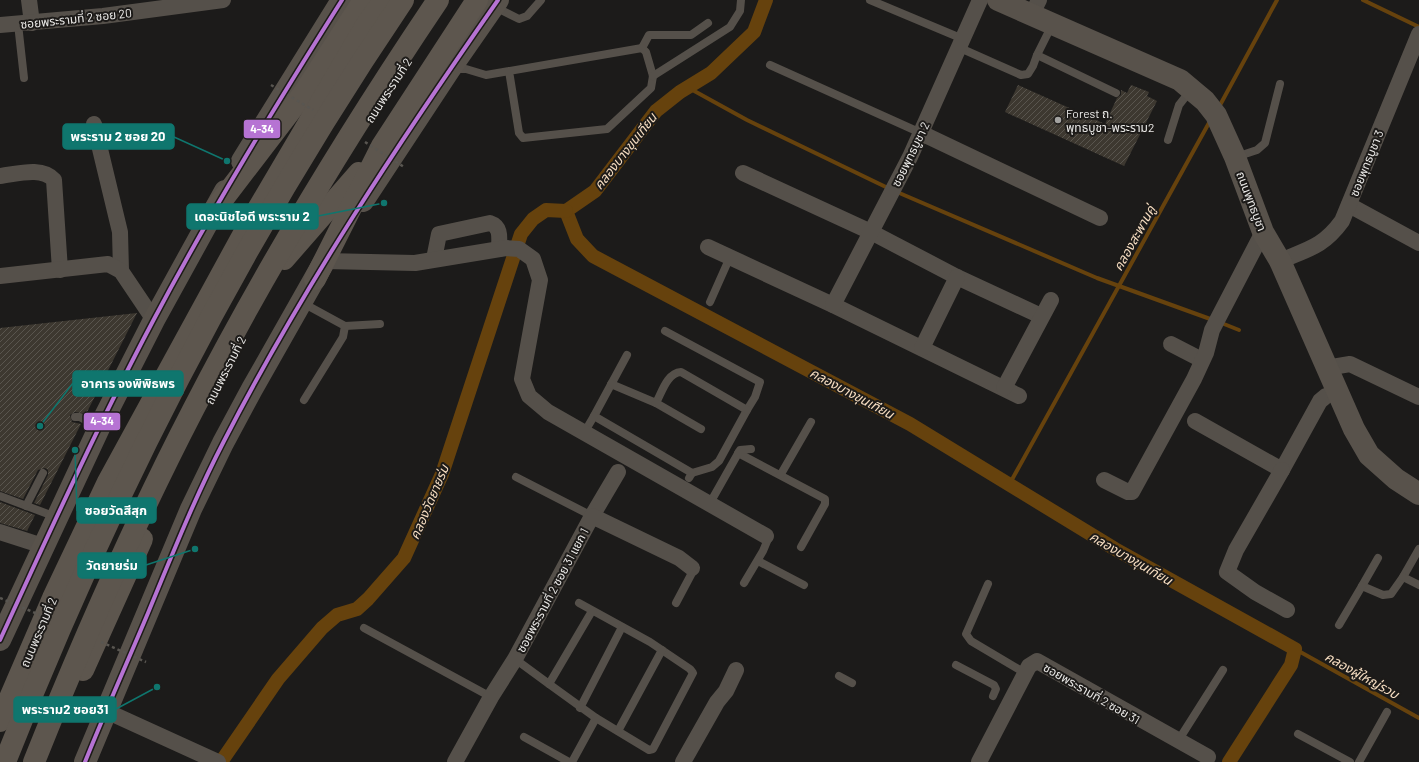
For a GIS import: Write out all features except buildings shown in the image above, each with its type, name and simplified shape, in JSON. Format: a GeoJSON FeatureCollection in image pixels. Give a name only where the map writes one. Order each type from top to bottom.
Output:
{"type":"FeatureCollection","features":[{"type":"Feature","properties":{"kind":"highway"},"geometry":{"type":"LineString","coordinates":[[216,208],[304,93],[364,0]]}},
{"type":"Feature","properties":{"kind":"highway","name":"ถนนพระรามที่ 2"},"geometry":{"type":"LineString","coordinates":[[0,722],[52,598],[108,482],[248,226],[367,24],[384,0]]}},
{"type":"Feature","properties":{"kind":"highway"},"geometry":{"type":"LineString","coordinates":[[5,762],[81,579],[141,450],[226,290],[290,179],[360,65],[403,0]]}},
{"type":"Feature","properties":{"kind":"highway"},"geometry":{"type":"LineString","coordinates":[[34,762],[80,650],[136,526],[221,357],[285,240],[384,81],[438,0]]}},
{"type":"Feature","properties":{"kind":"highway","name":"ถนนพระรามที่ 2"},"geometry":{"type":"LineString","coordinates":[[42,762],[159,500],[259,303],[363,128],[449,0]]}},
{"type":"Feature","properties":{"kind":"highway"},"geometry":{"type":"LineString","coordinates":[[284,260],[382,146],[490,2]]}},
{"type":"Feature","properties":{"kind":"highway"},"geometry":{"type":"LineString","coordinates":[[248,226],[304,93]]}},
{"type":"Feature","properties":{"kind":"highway"},"geometry":{"type":"LineString","coordinates":[[320,270],[382,146]]}},
{"type":"Feature","properties":{"kind":"main road"},"geometry":{"type":"LineString","coordinates":[[0,640],[98,428],[154,320],[216,208],[289,83],[342,0]]}},
{"type":"Feature","properties":{"kind":"main road","name":"ถนนพุทธบูชา"},"geometry":{"type":"LineString","coordinates":[[998,0],[1036,7],[1053,23],[1180,80],[1204,102],[1235,157],[1263,232],[1280,261],[1354,429],[1369,455],[1396,480],[1419,494]]}},
{"type":"Feature","properties":{"kind":"main road"},"geometry":{"type":"LineString","coordinates":[[85,762],[198,496],[230,430],[320,270],[450,69],[490,2]]}},
{"type":"Feature","properties":{"kind":"street"},"geometry":{"type":"LineString","coordinates":[[25,24],[29,0]]}},
{"type":"Feature","properties":{"kind":"street","name":"ซอยพระรามที่ 2 ซอย 20"},"geometry":{"type":"LineString","coordinates":[[0,25],[25,24],[223,0]]}},
{"type":"Feature","properties":{"kind":"street","name":"ซอยพุทธบูชา 2"},"geometry":{"type":"LineString","coordinates":[[833,305],[872,232],[921,133],[980,0]]}},
{"type":"Feature","properties":{"kind":"street","name":"ซอยพุทธบูชา 3"},"geometry":{"type":"LineString","coordinates":[[1280,261],[1321,244],[1332,234],[1342,221],[1419,34]]}},
{"type":"Feature","properties":{"kind":"street"},"geometry":{"type":"LineString","coordinates":[[94,124],[120,232],[121,271]]}},
{"type":"Feature","properties":{"kind":"street"},"geometry":{"type":"LineString","coordinates":[[921,133],[1100,218]]}},
{"type":"Feature","properties":{"kind":"street"},"geometry":{"type":"LineString","coordinates":[[0,176],[40,172],[49,174],[54,180],[60,270]]}},
{"type":"Feature","properties":{"kind":"street"},"geometry":{"type":"LineString","coordinates":[[743,173],[872,232],[957,277],[1041,316]]}},
{"type":"Feature","properties":{"kind":"street"},"geometry":{"type":"LineString","coordinates":[[1349,206],[1419,243]]}},
{"type":"Feature","properties":{"kind":"street"},"geometry":{"type":"LineString","coordinates":[[434,259],[439,234],[490,223],[495,225],[499,230],[503,249]]}},
{"type":"Feature","properties":{"kind":"street"},"geometry":{"type":"LineString","coordinates":[[1104,480],[1128,492],[1132,492],[1202,360],[1212,330],[1263,232]]}},
{"type":"Feature","properties":{"kind":"street"},"geometry":{"type":"LineString","coordinates":[[708,248],[833,305],[1019,396]]}},
{"type":"Feature","properties":{"kind":"street"},"geometry":{"type":"LineString","coordinates":[[320,270],[415,262],[503,249],[519,249],[533,259],[540,280],[522,379],[529,396],[548,412],[766,536]]}},
{"type":"Feature","properties":{"kind":"street"},"geometry":{"type":"LineString","coordinates":[[0,276],[108,264],[121,271],[154,320]]}},
{"type":"Feature","properties":{"kind":"street"},"geometry":{"type":"LineString","coordinates":[[922,348],[957,277]]}},
{"type":"Feature","properties":{"kind":"street"},"geometry":{"type":"LineString","coordinates":[[1004,388],[1041,316],[1051,300]]}},
{"type":"Feature","properties":{"kind":"street"},"geometry":{"type":"LineString","coordinates":[[1171,344],[1202,360]]}},
{"type":"Feature","properties":{"kind":"street"},"geometry":{"type":"LineString","coordinates":[[1326,368],[1350,364],[1419,397]]}},
{"type":"Feature","properties":{"kind":"street"},"geometry":{"type":"LineString","coordinates":[[1287,610],[1255,592],[1227,572],[1236,550],[1320,401],[1326,396],[1337,392]]}},
{"type":"Feature","properties":{"kind":"street"},"geometry":{"type":"LineString","coordinates":[[1195,421],[1282,470]]}},
{"type":"Feature","properties":{"kind":"street"},"geometry":{"type":"LineString","coordinates":[[592,516],[618,472]]}},
{"type":"Feature","properties":{"kind":"street","name":"ซอยพระรามที่ 2 ซอย 31 แยก 1"},"geometry":{"type":"LineString","coordinates":[[455,762],[491,697],[515,659],[592,516],[679,558],[692,568]]}},
{"type":"Feature","properties":{"kind":"street"},"geometry":{"type":"LineString","coordinates":[[0,532],[43,546]]}},
{"type":"Feature","properties":{"kind":"street","name":"ซอยพระรามที่ 2 ซอย 31"},"geometry":{"type":"LineString","coordinates":[[979,762],[1029,666],[1037,661],[1208,757]]}},
{"type":"Feature","properties":{"kind":"street"},"geometry":{"type":"LineString","coordinates":[[683,762],[717,702],[726,691],[736,670]]}},
{"type":"Feature","properties":{"kind":"street"},"geometry":{"type":"LineString","coordinates":[[106,711],[215,760]]}},
{"type":"Feature","properties":{"kind":"lane"},"geometry":{"type":"LineString","coordinates":[[490,2],[519,19],[527,16],[541,0]]}},
{"type":"Feature","properties":{"kind":"lane"},"geometry":{"type":"LineString","coordinates":[[653,76],[730,27],[740,11],[741,0]]}},
{"type":"Feature","properties":{"kind":"lane"},"geometry":{"type":"LineString","coordinates":[[870,0],[962,43],[1021,75],[1028,74],[1033,66],[1053,23]]}},
{"type":"Feature","properties":{"kind":"lane"},"geometry":{"type":"LineString","coordinates":[[642,48],[649,35],[691,34],[708,22]]}},
{"type":"Feature","properties":{"kind":"lane"},"geometry":{"type":"LineString","coordinates":[[24,78],[25,24]]}},
{"type":"Feature","properties":{"kind":"lane"},"geometry":{"type":"LineString","coordinates":[[509,71],[519,133],[523,138],[607,129],[651,88],[653,76],[646,52],[642,48]]}},
{"type":"Feature","properties":{"kind":"lane"},"geometry":{"type":"LineString","coordinates":[[450,69],[466,69],[486,75],[642,48]]}},
{"type":"Feature","properties":{"kind":"lane"},"geometry":{"type":"LineString","coordinates":[[1037,55],[1116,93]]}},
{"type":"Feature","properties":{"kind":"lane"},"geometry":{"type":"LineString","coordinates":[[770,65],[921,133]]}},
{"type":"Feature","properties":{"kind":"lane"},"geometry":{"type":"LineString","coordinates":[[1235,157],[1257,150],[1265,143],[1280,84]]}},
{"type":"Feature","properties":{"kind":"lane"},"geometry":{"type":"LineString","coordinates":[[1168,140],[1179,105],[1204,102]]}},
{"type":"Feature","properties":{"kind":"lane"},"geometry":{"type":"LineString","coordinates":[[710,302],[730,258]]}},
{"type":"Feature","properties":{"kind":"lane"},"geometry":{"type":"LineString","coordinates":[[301,302],[345,326],[380,324]]}},
{"type":"Feature","properties":{"kind":"lane"},"geometry":{"type":"LineString","coordinates":[[304,400],[343,337],[345,326]]}},
{"type":"Feature","properties":{"kind":"lane"},"geometry":{"type":"LineString","coordinates":[[594,416],[690,476],[712,467],[719,461],[755,397],[760,383],[665,331]]}},
{"type":"Feature","properties":{"kind":"lane"},"geometry":{"type":"LineString","coordinates":[[584,432],[627,355]]}},
{"type":"Feature","properties":{"kind":"lane"},"geometry":{"type":"LineString","coordinates":[[656,403],[670,377],[674,373],[681,372],[747,410]]}},
{"type":"Feature","properties":{"kind":"lane"},"geometry":{"type":"LineString","coordinates":[[611,384],[656,403],[701,430]]}},
{"type":"Feature","properties":{"kind":"lane"},"geometry":{"type":"LineString","coordinates":[[75,417],[80,417],[98,428]]}},
{"type":"Feature","properties":{"kind":"lane"},"geometry":{"type":"LineString","coordinates":[[781,474],[811,422]]}},
{"type":"Feature","properties":{"kind":"lane"},"geometry":{"type":"LineString","coordinates":[[710,503],[738,452],[740,450],[751,449]]}},
{"type":"Feature","properties":{"kind":"lane"},"geometry":{"type":"LineString","coordinates":[[738,452],[824,498],[825,501],[801,547]]}},
{"type":"Feature","properties":{"kind":"lane"},"geometry":{"type":"LineString","coordinates":[[26,506],[43,473]]}},
{"type":"Feature","properties":{"kind":"lane"},"geometry":{"type":"LineString","coordinates":[[516,477],[592,516]]}},
{"type":"Feature","properties":{"kind":"lane"},"geometry":{"type":"LineString","coordinates":[[0,496],[57,518]]}},
{"type":"Feature","properties":{"kind":"lane"},"geometry":{"type":"LineString","coordinates":[[744,583],[767,543],[766,536]]}},
{"type":"Feature","properties":{"kind":"lane"},"geometry":{"type":"LineString","coordinates":[[1362,586],[1383,595],[1391,594],[1403,577],[1419,549]]}},
{"type":"Feature","properties":{"kind":"lane"},"geometry":{"type":"LineString","coordinates":[[1339,625],[1378,558]]}},
{"type":"Feature","properties":{"kind":"lane"},"geometry":{"type":"LineString","coordinates":[[758,561],[804,585]]}},
{"type":"Feature","properties":{"kind":"lane"},"geometry":{"type":"LineString","coordinates":[[676,603],[693,571],[692,568]]}},
{"type":"Feature","properties":{"kind":"lane"},"geometry":{"type":"LineString","coordinates":[[1403,577],[1419,585]]}},
{"type":"Feature","properties":{"kind":"lane"},"geometry":{"type":"LineString","coordinates":[[988,584],[966,634],[971,641],[1025,673]]}},
{"type":"Feature","properties":{"kind":"lane"},"geometry":{"type":"LineString","coordinates":[[515,659],[580,708],[648,750],[653,749],[693,673],[690,669],[662,650],[579,603]]}},
{"type":"Feature","properties":{"kind":"lane"},"geometry":{"type":"LineString","coordinates":[[549,684],[592,611]]}},
{"type":"Feature","properties":{"kind":"lane"},"geometry":{"type":"LineString","coordinates":[[580,708],[622,627]]}},
{"type":"Feature","properties":{"kind":"lane"},"geometry":{"type":"LineString","coordinates":[[364,628],[491,697]]}},
{"type":"Feature","properties":{"kind":"lane"},"geometry":{"type":"LineString","coordinates":[[618,731],[662,650]]}},
{"type":"Feature","properties":{"kind":"lane"},"geometry":{"type":"LineString","coordinates":[[956,665],[994,685],[996,689],[993,696]]}},
{"type":"Feature","properties":{"kind":"lane"},"geometry":{"type":"LineString","coordinates":[[1178,741],[1223,670]]}},
{"type":"Feature","properties":{"kind":"lane"},"geometry":{"type":"LineString","coordinates":[[839,676],[852,683]]}},
{"type":"Feature","properties":{"kind":"lane"},"geometry":{"type":"LineString","coordinates":[[1360,762],[1387,712]]}},
{"type":"Feature","properties":{"kind":"lane"},"geometry":{"type":"LineString","coordinates":[[524,737],[570,762],[596,718]]}},
{"type":"Feature","properties":{"kind":"lane"},"geometry":{"type":"LineString","coordinates":[[1298,734],[1350,762]]}},
{"type":"Feature","properties":{"kind":"waterway","name":"คลองบางขุนเทียน"},"geometry":{"type":"LineString","coordinates":[[766,0],[754,32],[711,73],[680,92],[656,111],[595,191],[566,211],[577,239],[593,256],[910,424],[1115,549],[1295,649],[1291,665],[1229,762]]}},
{"type":"Feature","properties":{"kind":"waterway","name":"คลองสะพานคู่"},"geometry":{"type":"LineString","coordinates":[[1219,107],[1277,0]]}},
{"type":"Feature","properties":{"kind":"waterway"},"geometry":{"type":"LineString","coordinates":[[1363,0],[1419,27]]}},
{"type":"Feature","properties":{"kind":"waterway"},"geometry":{"type":"LineString","coordinates":[[687,87],[747,120],[890,189]]}},
{"type":"Feature","properties":{"kind":"waterway","name":"คลองสะพานคู่"},"geometry":{"type":"LineString","coordinates":[[1009,485],[1210,121]]}},
{"type":"Feature","properties":{"kind":"waterway"},"geometry":{"type":"LineString","coordinates":[[897,192],[1097,278],[1213,320]]}},
{"type":"Feature","properties":{"kind":"waterway","name":"คลองวัดยายร่ม"},"geometry":{"type":"LineString","coordinates":[[221,762],[278,679],[322,628],[337,615],[357,609],[368,599],[404,558],[442,474],[521,234],[533,219],[546,210],[566,211]]}},
{"type":"Feature","properties":{"kind":"waterway"},"geometry":{"type":"LineString","coordinates":[[1219,322],[1239,330]]}},
{"type":"Feature","properties":{"kind":"waterway","name":"คลองผู้ใหญ่รวบ"},"geometry":{"type":"LineString","coordinates":[[1295,649],[1419,718]]}},
{"type":"Feature","properties":{"kind":"transit line","name":"4-34"},"geometry":{"type":"LineString","coordinates":[[0,640],[93,439],[153,321],[244,159],[342,0]]}},
{"type":"Feature","properties":{"kind":"transit line","name":"4-34"},"geometry":{"type":"LineString","coordinates":[[85,762],[175,548],[213,462],[254,384],[319,271],[389,161],[498,0]]}},
{"type":"Feature","properties":{"kind":"place","name":"Forest ถ. พุทธบูชา-พระราม2"},"geometry":{"type":"Point","coordinates":[1058,120]}},
{"type":"Feature","properties":{"kind":"place","name":"พระราม 2 ซอย 20"},"geometry":{"type":"Point","coordinates":[227,161]}},
{"type":"Feature","properties":{"kind":"place","name":"เดอะนิชไอดี พระราม 2"},"geometry":{"type":"Point","coordinates":[384,203]}},
{"type":"Feature","properties":{"kind":"place","name":"อาคาร จงพิพิธพร"},"geometry":{"type":"Point","coordinates":[40,426]}},
{"type":"Feature","properties":{"kind":"place","name":"ซอยวัดสีสุก"},"geometry":{"type":"Point","coordinates":[75,450]}},
{"type":"Feature","properties":{"kind":"place","name":"วัดยายร่ม"},"geometry":{"type":"Point","coordinates":[195,549]}},
{"type":"Feature","properties":{"kind":"place","name":"พระราม2 ซอย31"},"geometry":{"type":"Point","coordinates":[157,687]}}]}
